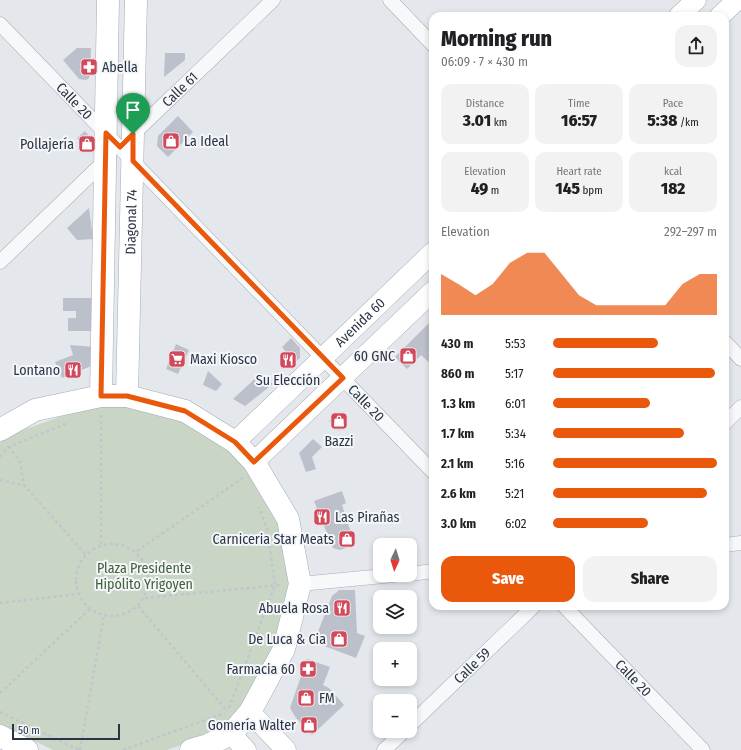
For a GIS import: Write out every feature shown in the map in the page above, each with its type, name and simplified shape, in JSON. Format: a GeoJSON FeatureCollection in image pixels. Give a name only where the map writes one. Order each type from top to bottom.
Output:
{"type":"FeatureCollection","features":[{"type":"Feature","properties":{"kind":"main road","name":"Diagonal 74"},"geometry":{"type":"LineString","coordinates":[[108,0],[119,147],[127,396]]}},
{"type":"Feature","properties":{"kind":"main road","name":"Diagonal 74"},"geometry":{"type":"LineString","coordinates":[[102,408],[119,147],[136,0]]}},
{"type":"Feature","properties":{"kind":"main road"},"geometry":{"type":"LineString","coordinates":[[683,12],[696,0]]}},
{"type":"Feature","properties":{"kind":"main road"},"geometry":{"type":"LineString","coordinates":[[724,12],[737,0]]}},
{"type":"Feature","properties":{"kind":"main road","name":"Avenida 60"},"geometry":{"type":"LineString","coordinates":[[235,442],[429,256]]}},
{"type":"Feature","properties":{"kind":"main road","name":"Avenida 60"},"geometry":{"type":"LineString","coordinates":[[248,473],[429,295]]}},
{"type":"Feature","properties":{"kind":"main road"},"geometry":{"type":"LineString","coordinates":[[4,440],[34,410],[102,408],[127,396],[185,411],[235,442],[248,473],[288,519],[300,584],[284,649],[250,712],[231,734],[191,750]]}},
{"type":"Feature","properties":{"kind":"main road"},"geometry":{"type":"LineString","coordinates":[[250,712],[286,750]]}},
{"type":"Feature","properties":{"kind":"main road"},"geometry":{"type":"LineString","coordinates":[[231,734],[246,750]]}},
{"type":"Feature","properties":{"kind":"main road"},"geometry":{"type":"LineString","coordinates":[[0,736],[27,750]]}},
{"type":"Feature","properties":{"kind":"street","name":"Calle 61"},"geometry":{"type":"LineString","coordinates":[[0,262],[273,0]]}},
{"type":"Feature","properties":{"kind":"street"},"geometry":{"type":"LineString","coordinates":[[390,0],[429,41]]}},
{"type":"Feature","properties":{"kind":"street","name":"Calle 20"},"geometry":{"type":"LineString","coordinates":[[0,24],[429,468]]}},
{"type":"Feature","properties":{"kind":"street"},"geometry":{"type":"LineString","coordinates":[[729,346],[741,359]]}},
{"type":"Feature","properties":{"kind":"street"},"geometry":{"type":"LineString","coordinates":[[729,419],[741,407]]}},
{"type":"Feature","properties":{"kind":"street"},"geometry":{"type":"LineString","coordinates":[[729,544],[741,543]]}},
{"type":"Feature","properties":{"kind":"street"},"geometry":{"type":"LineString","coordinates":[[417,573],[429,572]]}},
{"type":"Feature","properties":{"kind":"street"},"geometry":{"type":"LineString","coordinates":[[300,584],[373,577]]}},
{"type":"Feature","properties":{"kind":"street","name":"Calle 59"},"geometry":{"type":"LineString","coordinates":[[417,718],[530,610]]}},
{"type":"Feature","properties":{"kind":"street","name":"Calle 20"},"geometry":{"type":"LineString","coordinates":[[568,610],[703,750]]}},
{"type":"Feature","properties":{"kind":"street"},"geometry":{"type":"LineString","coordinates":[[384,750],[397,738]]}},
{"type":"Feature","properties":{"kind":"path"},"geometry":{"type":"LineString","coordinates":[[101,544],[102,408]]}},
{"type":"Feature","properties":{"kind":"path"},"geometry":{"type":"LineString","coordinates":[[4,440],[72,421]]}},
{"type":"Feature","properties":{"kind":"path"},"geometry":{"type":"LineString","coordinates":[[0,457],[4,440]]}},
{"type":"Feature","properties":{"kind":"path"},"geometry":{"type":"LineString","coordinates":[[4,440],[20,462],[24,485],[86,554]]}},
{"type":"Feature","properties":{"kind":"path"},"geometry":{"type":"LineString","coordinates":[[137,552],[248,473]]}},
{"type":"Feature","properties":{"kind":"path"},"geometry":{"type":"LineString","coordinates":[[0,480],[24,485]]}},
{"type":"Feature","properties":{"kind":"path"},"geometry":{"type":"LineString","coordinates":[[123,750],[227,712],[275,585],[266,528],[256,501]]}},
{"type":"Feature","properties":{"kind":"path"},"geometry":{"type":"LineString","coordinates":[[120,543],[137,552],[149,573],[145,598],[138,606],[122,615],[104,615],[90,609],[78,594],[76,573],[86,554],[101,544],[120,543]]}},
{"type":"Feature","properties":{"kind":"path"},"geometry":{"type":"LineString","coordinates":[[145,598],[275,585],[300,584]]}},
{"type":"Feature","properties":{"kind":"path"},"geometry":{"type":"LineString","coordinates":[[0,603],[78,594]]}},
{"type":"Feature","properties":{"kind":"path"},"geometry":{"type":"LineString","coordinates":[[138,606],[227,712]]}},
{"type":"Feature","properties":{"kind":"path"},"geometry":{"type":"LineString","coordinates":[[0,692],[90,609]]}},
{"type":"Feature","properties":{"kind":"path"},"geometry":{"type":"LineString","coordinates":[[0,712],[79,750],[104,615]]}},
{"type":"Feature","properties":{"kind":"green space","name":"Plaza Presidente Hipólito Yrigoyen"},"geometry":{"type":"Polygon","coordinates":[[[99,403],[150,405],[232,446],[259,475],[290,551],[285,635],[254,704],[225,729],[167,750],[53,750],[0,724],[0,443],[9,435],[99,403]]]}},
{"type":"Feature","properties":{"kind":"building"},"geometry":{"type":"Polygon","coordinates":[[[77,48],[91,48],[90,76],[85,80],[79,79],[63,60],[77,48]]]}},
{"type":"Feature","properties":{"kind":"building"},"geometry":{"type":"Polygon","coordinates":[[[165,53],[185,53],[185,60],[164,77],[165,53]]]}},
{"type":"Feature","properties":{"kind":"building","name":"La Ideal"},"geometry":{"type":"Polygon","coordinates":[[[178,116],[193,132],[168,157],[157,146],[158,136],[178,116]]]}},
{"type":"Feature","properties":{"kind":"building","name":"Pollajería"},"geometry":{"type":"Polygon","coordinates":[[[85,131],[92,140],[91,149],[88,151],[77,138],[85,131]]]}},
{"type":"Feature","properties":{"kind":"building"},"geometry":{"type":"Polygon","coordinates":[[[89,208],[93,239],[77,240],[67,228],[89,208]]]}},
{"type":"Feature","properties":{"kind":"building"},"geometry":{"type":"Polygon","coordinates":[[[63,298],[92,298],[92,331],[68,331],[68,318],[76,318],[76,311],[63,311],[63,298]]]}},
{"type":"Feature","properties":{"kind":"building"},"geometry":{"type":"Polygon","coordinates":[[[429,323],[429,362],[421,355],[407,369],[395,357],[429,323]]]}},
{"type":"Feature","properties":{"kind":"building"},"geometry":{"type":"Polygon","coordinates":[[[291,338],[300,348],[300,358],[289,367],[280,358],[286,352],[282,347],[291,338]]]}},
{"type":"Feature","properties":{"kind":"building","name":"Maxi Kiosco"},"geometry":{"type":"Polygon","coordinates":[[[176,344],[189,350],[178,374],[166,369],[176,344]]]}},
{"type":"Feature","properties":{"kind":"building"},"geometry":{"type":"Polygon","coordinates":[[[70,345],[95,347],[94,362],[89,367],[62,378],[55,362],[73,355],[70,345]]]}},
{"type":"Feature","properties":{"kind":"building"},"geometry":{"type":"Polygon","coordinates":[[[208,371],[222,384],[216,391],[203,385],[208,371]]]}},
{"type":"Feature","properties":{"kind":"building"},"geometry":{"type":"Polygon","coordinates":[[[261,373],[273,384],[245,406],[233,399],[261,373]]]}},
{"type":"Feature","properties":{"kind":"building","name":"Bazzi"},"geometry":{"type":"Polygon","coordinates":[[[339,412],[348,421],[339,431],[329,421],[339,412]]]}},
{"type":"Feature","properties":{"kind":"building"},"geometry":{"type":"Polygon","coordinates":[[[313,439],[322,447],[312,457],[316,469],[306,472],[299,453],[313,439]]]}},
{"type":"Feature","properties":{"kind":"building"},"geometry":{"type":"Polygon","coordinates":[[[342,491],[346,503],[342,505],[355,545],[340,550],[333,548],[314,501],[342,491]]]}},
{"type":"Feature","properties":{"kind":"building"},"geometry":{"type":"Polygon","coordinates":[[[339,590],[355,590],[357,633],[365,636],[356,658],[314,642],[332,596],[339,590]]]}},
{"type":"Feature","properties":{"kind":"building"},"geometry":{"type":"Polygon","coordinates":[[[307,659],[330,667],[323,685],[329,688],[344,705],[312,735],[296,718],[290,708],[307,659]]]}},
{"type":"Feature","properties":{"kind":"place","name":"Abella"},"geometry":{"type":"Point","coordinates":[89,67]}},
{"type":"Feature","properties":{"kind":"place","name":"La Ideal"},"geometry":{"type":"Point","coordinates":[171,141]}},
{"type":"Feature","properties":{"kind":"place","name":"Pollajería"},"geometry":{"type":"Point","coordinates":[87,144]}},
{"type":"Feature","properties":{"kind":"place","name":"60 GNC"},"geometry":{"type":"Point","coordinates":[408,356]}},
{"type":"Feature","properties":{"kind":"place","name":"Maxi Kiosco"},"geometry":{"type":"Point","coordinates":[177,359]}},
{"type":"Feature","properties":{"kind":"place","name":"Su Elección"},"geometry":{"type":"Point","coordinates":[288,360]}},
{"type":"Feature","properties":{"kind":"place","name":"Lontano"},"geometry":{"type":"Point","coordinates":[73,370]}},
{"type":"Feature","properties":{"kind":"place","name":"Bazzi"},"geometry":{"type":"Point","coordinates":[339,421]}},
{"type":"Feature","properties":{"kind":"place","name":"Las Pirañas"},"geometry":{"type":"Point","coordinates":[322,517]}},
{"type":"Feature","properties":{"kind":"place","name":"Carniceria Star Meats"},"geometry":{"type":"Point","coordinates":[347,539]}},
{"type":"Feature","properties":{"kind":"place","name":"Abuela Rosa"},"geometry":{"type":"Point","coordinates":[342,608]}},
{"type":"Feature","properties":{"kind":"place","name":"De Luca & Cia"},"geometry":{"type":"Point","coordinates":[339,639]}},
{"type":"Feature","properties":{"kind":"place","name":"Farmacia 60"},"geometry":{"type":"Point","coordinates":[308,669]}},
{"type":"Feature","properties":{"kind":"place","name":"FM"},"geometry":{"type":"Point","coordinates":[306,698]}},
{"type":"Feature","properties":{"kind":"place","name":"Gomería Walter"},"geometry":{"type":"Point","coordinates":[309,725]}},
{"type":"Feature","properties":{"kind":"route"},"geometry":{"type":"LineString","coordinates":[[106,133],[120,147],[133,134],[133,161],[343,378],[254,462],[235,442],[185,411],[127,396],[101,396],[106,133]]}}]}
